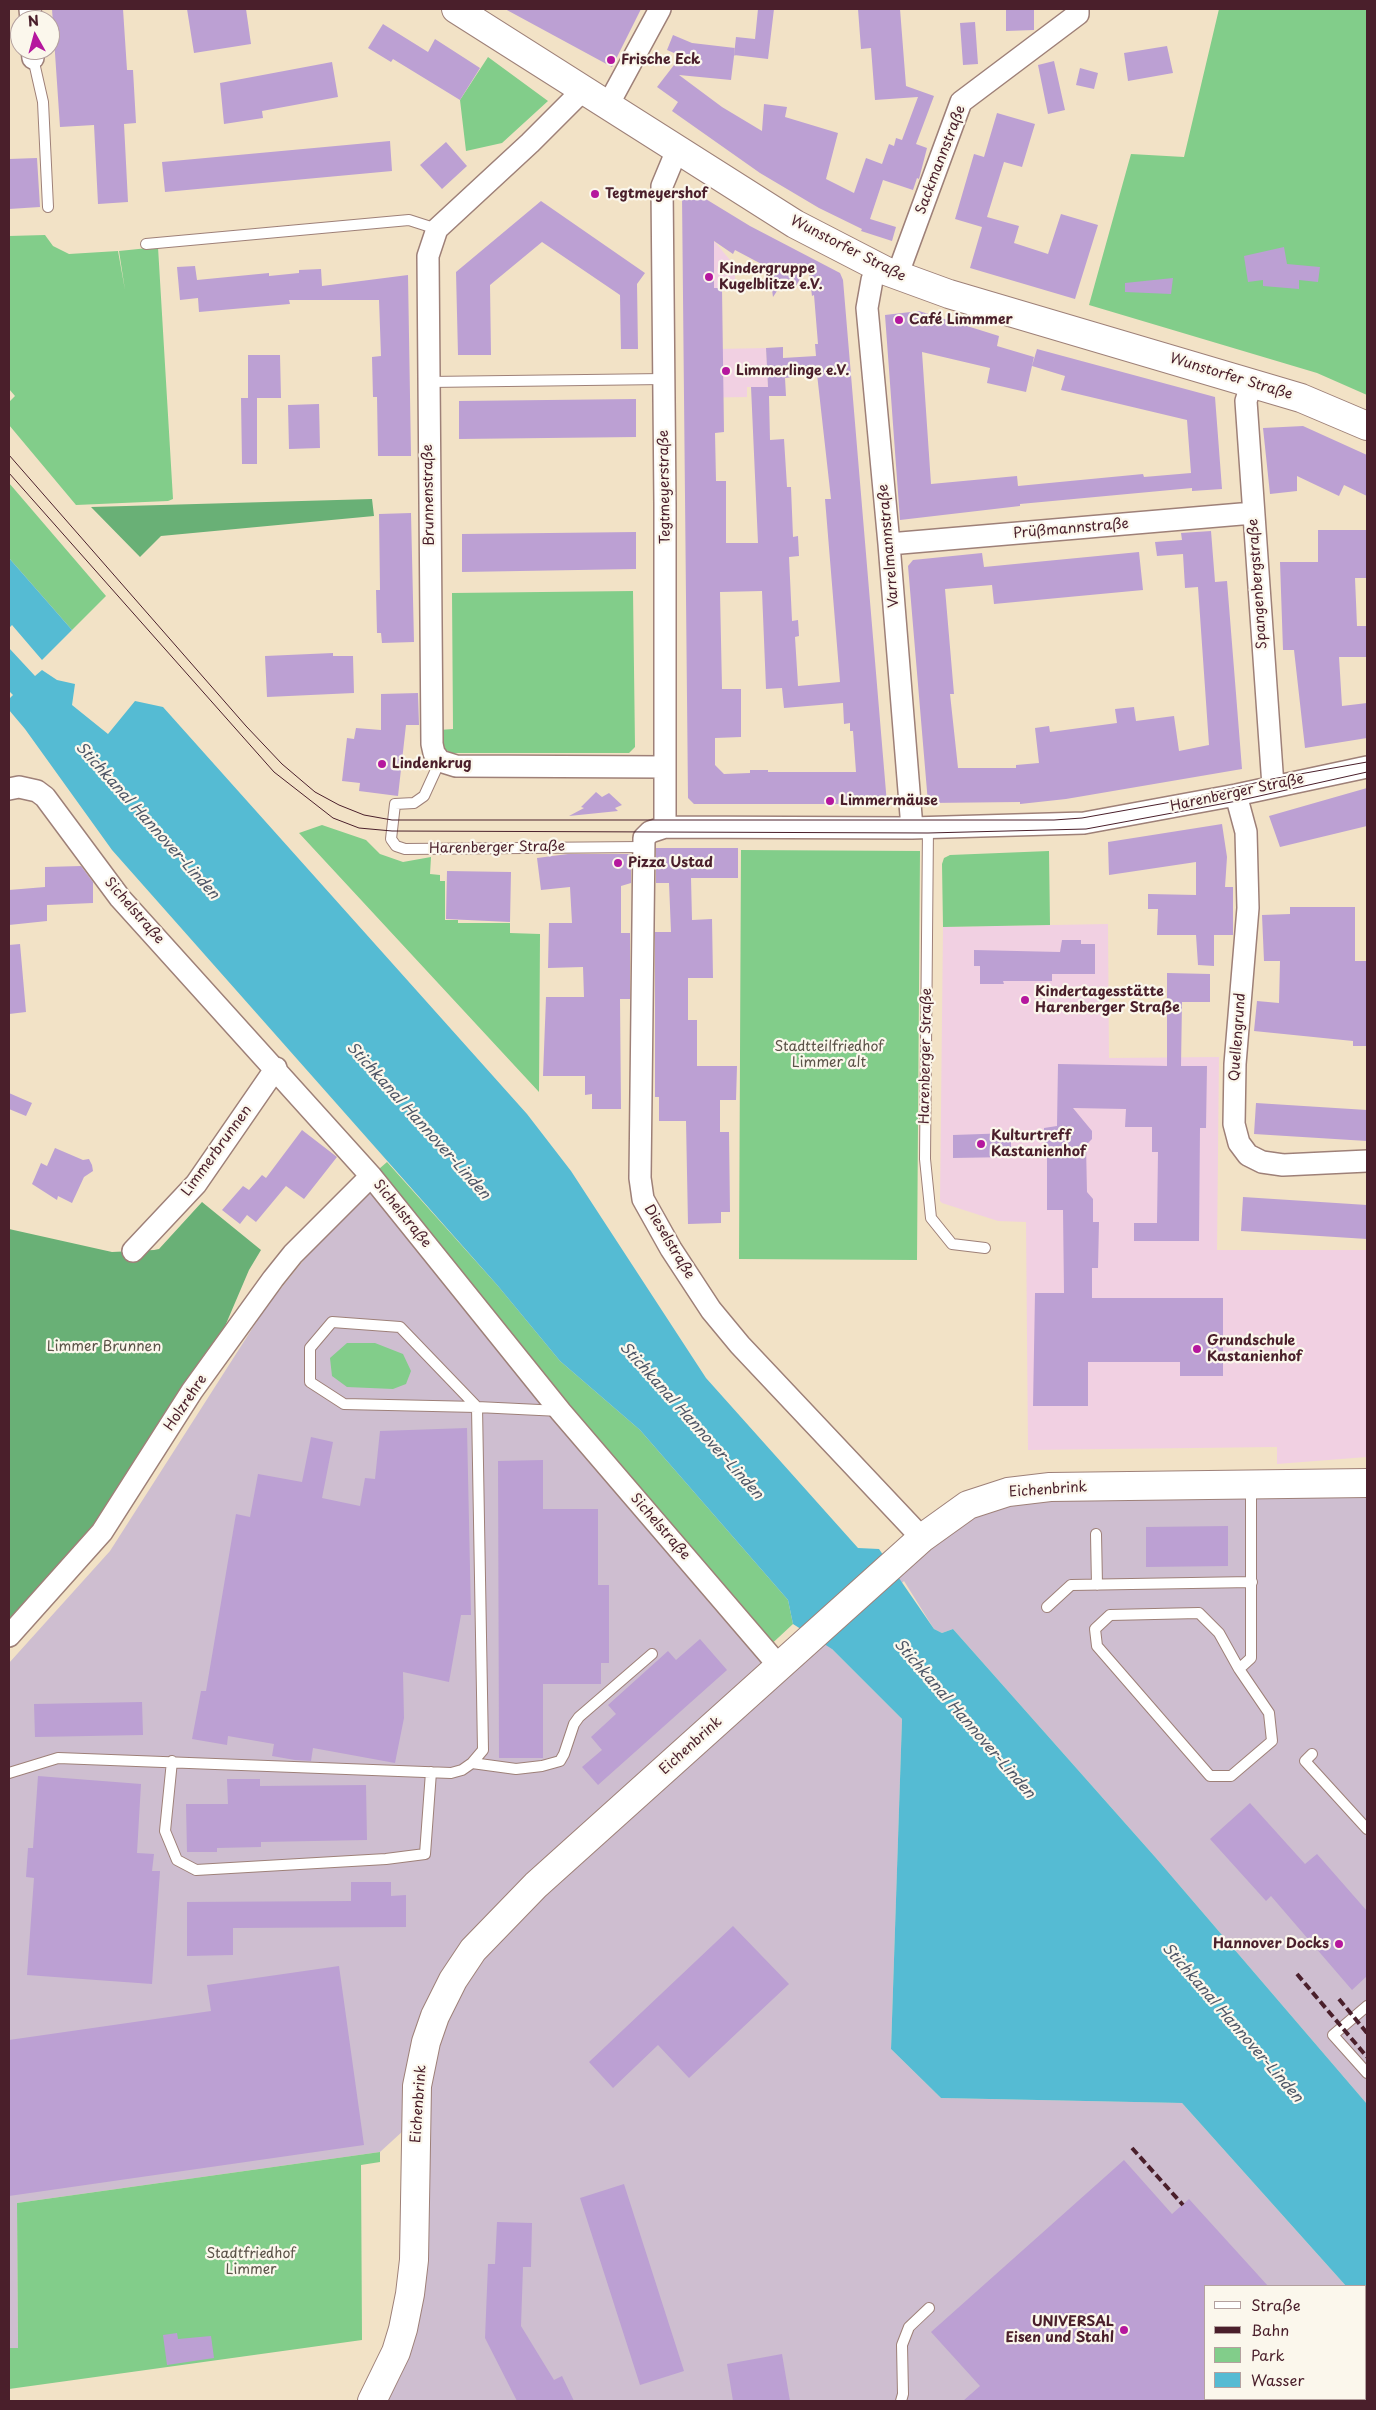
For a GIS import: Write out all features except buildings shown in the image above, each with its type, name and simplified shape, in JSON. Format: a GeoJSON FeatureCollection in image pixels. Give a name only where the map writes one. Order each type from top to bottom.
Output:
{"type":"FeatureCollection","features":[{"type":"Feature","properties":{"kind":"main road","name":"Wunstorfer Straße"},"geometry":{"type":"LineString","coordinates":[[456,9],[796,224],[888,271],[949,294],[1252,382],[1301,398],[1367,426]]}},
{"type":"Feature","properties":{"kind":"main road","name":"Eichenbrink"},"geometry":{"type":"LineString","coordinates":[[372,2401],[385,2378],[403,2329],[414,2260],[416,2119],[419,2073],[435,2016],[453,1980],[473,1950],[536,1884],[922,1538],[968,1505],[1008,1492],[1059,1487],[1367,1483]]}},
{"type":"Feature","properties":{"kind":"street"},"geometry":{"type":"LineString","coordinates":[[608,105],[660,9]]}},
{"type":"Feature","properties":{"kind":"street","name":"Sackmannstraße"},"geometry":{"type":"LineString","coordinates":[[888,271],[961,102],[1078,14],[1078,9]]}},
{"type":"Feature","properties":{"kind":"street","name":"Brunnenstraße"},"geometry":{"type":"LineString","coordinates":[[440,761],[434,754],[432,744],[428,256],[437,229],[530,143],[584,89]]}},
{"type":"Feature","properties":{"kind":"street","name":"Tegtmeyerstraße"},"geometry":{"type":"LineString","coordinates":[[652,835],[665,767],[662,186],[678,150]]}},
{"type":"Feature","properties":{"kind":"street","name":"Varrelmannstraße"},"geometry":{"type":"LineString","coordinates":[[888,271],[872,280],[867,308],[889,544],[920,827]]}},
{"type":"Feature","properties":{"kind":"street","name":"Spangenbergstraße"},"geometry":{"type":"LineString","coordinates":[[1252,382],[1246,402],[1273,786]]}},
{"type":"Feature","properties":{"kind":"street","name":"Prüßmannstraße"},"geometry":{"type":"LineString","coordinates":[[889,544],[1253,513]]}},
{"type":"Feature","properties":{"kind":"street"},"geometry":{"type":"LineString","coordinates":[[440,761],[456,766],[665,767]]}},
{"type":"Feature","properties":{"kind":"street","name":"Harenberger Straße"},"geometry":{"type":"LineString","coordinates":[[652,835],[1084,823],[1236,795],[1367,766]]}},
{"type":"Feature","properties":{"kind":"street","name":"Sichelstraße"},"geometry":{"type":"LineString","coordinates":[[9,789],[20,787],[37,791],[45,797],[120,898],[276,1068],[371,1176],[562,1412],[779,1666]]}},
{"type":"Feature","properties":{"kind":"street","name":"Quellengrund"},"geometry":{"type":"LineString","coordinates":[[1236,795],[1246,832],[1248,908],[1234,1064],[1234,1124],[1239,1142],[1248,1155],[1262,1162],[1283,1165],[1367,1161]]}},
{"type":"Feature","properties":{"kind":"street","name":"Dieselstraße"},"geometry":{"type":"LineString","coordinates":[[652,835],[640,1178],[643,1199],[671,1248],[716,1317],[740,1345],[922,1538]]}},
{"type":"Feature","properties":{"kind":"street","name":"Limmerbrunnen"},"geometry":{"type":"LineString","coordinates":[[133,1251],[196,1184],[276,1068]]}},
{"type":"Feature","properties":{"kind":"street","name":"Holzrehre"},"geometry":{"type":"LineString","coordinates":[[9,1636],[102,1532],[192,1391],[278,1273],[293,1254],[371,1176]]}},
{"type":"Feature","properties":{"kind":"lane"},"geometry":{"type":"LineString","coordinates":[[34,60],[43,102],[48,207]]}},
{"type":"Feature","properties":{"kind":"lane"},"geometry":{"type":"LineString","coordinates":[[146,244],[410,220],[437,229]]}},
{"type":"Feature","properties":{"kind":"lane"},"geometry":{"type":"LineString","coordinates":[[429,382],[664,379]]}},
{"type":"Feature","properties":{"kind":"lane","name":"Harenberger Straße"},"geometry":{"type":"LineString","coordinates":[[440,761],[424,796],[414,803],[394,804],[391,839],[396,846],[405,849],[652,835]]}},
{"type":"Feature","properties":{"kind":"lane","name":"Harenberger Straße"},"geometry":{"type":"LineString","coordinates":[[920,827],[925,1158],[931,1218],[952,1244],[984,1248]]}},
{"type":"Feature","properties":{"kind":"lane"},"geometry":{"type":"LineString","coordinates":[[9,1773],[58,1758],[451,1773],[462,1770],[472,1763],[483,1750],[477,1408],[400,1327],[332,1322],[310,1348],[310,1382],[344,1404],[477,1408],[562,1412]]}},
{"type":"Feature","properties":{"kind":"lane"},"geometry":{"type":"LineString","coordinates":[[1239,1668],[1251,1658],[1251,1486]]}},
{"type":"Feature","properties":{"kind":"lane"},"geometry":{"type":"LineString","coordinates":[[1096,1534],[1097,1585]]}},
{"type":"Feature","properties":{"kind":"lane"},"geometry":{"type":"LineString","coordinates":[[1047,1607],[1071,1585],[1252,1582]]}},
{"type":"Feature","properties":{"kind":"lane"},"geometry":{"type":"LineString","coordinates":[[1198,1613],[1219,1634],[1239,1668],[1269,1713],[1272,1741],[1231,1776],[1210,1776],[1096,1646],[1095,1629],[1110,1615],[1198,1613]]}},
{"type":"Feature","properties":{"kind":"lane"},"geometry":{"type":"LineString","coordinates":[[472,1763],[516,1769],[542,1766],[560,1761],[574,1724],[579,1717],[652,1654]]}},
{"type":"Feature","properties":{"kind":"lane"},"geometry":{"type":"LineString","coordinates":[[1312,1754],[1306,1760],[1367,1829]]}},
{"type":"Feature","properties":{"kind":"lane"},"geometry":{"type":"LineString","coordinates":[[172,1761],[166,1831],[177,1860],[196,1870],[386,1859],[425,1854],[431,1772]]}},
{"type":"Feature","properties":{"kind":"lane"},"geometry":{"type":"LineString","coordinates":[[1367,2006],[1333,2035],[1367,2073]]}},
{"type":"Feature","properties":{"kind":"lane"},"geometry":{"type":"LineString","coordinates":[[901,2401],[903,2394],[902,2345],[909,2327],[929,2308]]}},
{"type":"Feature","properties":{"kind":"shaded area","name":"Kindergruppe Kugelblitze e.V."},"geometry":{"type":"Polygon","coordinates":[[[683,242],[715,242],[735,266],[735,288],[727,288],[727,291],[683,291],[683,242]]]}},
{"type":"Feature","properties":{"kind":"shaded area","name":"Limmerlinge e.V."},"geometry":{"type":"Polygon","coordinates":[[[766,348],[768,387],[747,387],[747,397],[684,398],[684,356],[717,355],[717,349],[766,348]]]}},
{"type":"Feature","properties":{"kind":"shaded area","name":"Grundschule Kastanienhof"},"geometry":{"type":"Polygon","coordinates":[[[1108,924],[1109,1058],[1219,1057],[1217,1250],[1367,1250],[1367,1457],[1277,1464],[1277,1447],[1028,1450],[1026,1222],[998,1221],[940,1201],[943,927],[1108,924]]]}},
{"type":"Feature","properties":{"kind":"shaded area"},"geometry":{"type":"Polygon","coordinates":[[[371,1176],[779,1666],[968,1505],[1367,1483],[1367,2104],[1156,1858],[953,1629],[942,1633],[934,1629],[904,1581],[832,1649],[902,1719],[891,2049],[941,2098],[1182,2103],[1345,2285],[1204,2285],[1204,2400],[1366,2400],[1366,2308],[1367,2401],[372,2401],[396,2352],[415,2120],[380,2152],[17,2203],[18,2348],[9,2348],[9,1663],[110,1551],[266,1307],[371,1176]]]}},
{"type":"Feature","properties":{"kind":"green space"},"geometry":{"type":"Polygon","coordinates":[[[1219,9],[1367,9],[1367,395],[1317,373],[1089,305],[1131,154],[1184,157],[1219,9]]]}},
{"type":"Feature","properties":{"kind":"green space"},"geometry":{"type":"Polygon","coordinates":[[[488,57],[548,101],[502,143],[466,151],[460,100],[488,57]]]}},
{"type":"Feature","properties":{"kind":"green space"},"geometry":{"type":"Polygon","coordinates":[[[45,235],[53,246],[69,254],[118,251],[125,290],[119,251],[158,247],[173,499],[168,501],[76,505],[9,425],[9,402],[15,396],[9,389],[9,236],[45,235]]]}},
{"type":"Feature","properties":{"kind":"green space"},"geometry":{"type":"Polygon","coordinates":[[[9,483],[106,596],[72,630],[9,558],[9,483]]]}},
{"type":"Feature","properties":{"kind":"green space"},"geometry":{"type":"Polygon","coordinates":[[[372,499],[374,516],[161,536],[140,557],[91,507],[372,499]]]}},
{"type":"Feature","properties":{"kind":"green space"},"geometry":{"type":"Polygon","coordinates":[[[633,591],[635,747],[629,753],[452,753],[446,750],[442,744],[439,730],[453,729],[452,593],[633,591]]]}},
{"type":"Feature","properties":{"kind":"green space"},"geometry":{"type":"Polygon","coordinates":[[[322,825],[366,840],[380,854],[403,862],[431,857],[430,874],[440,875],[440,881],[445,881],[445,920],[458,920],[458,923],[510,923],[510,933],[540,934],[539,1092],[299,833],[322,825]]]}},
{"type":"Feature","properties":{"kind":"green space","name":"Stadtteilfriedhof Limmer alt"},"geometry":{"type":"Polygon","coordinates":[[[741,850],[920,851],[917,1260],[739,1259],[741,850]]]}},
{"type":"Feature","properties":{"kind":"green space"},"geometry":{"type":"Polygon","coordinates":[[[1049,851],[1050,925],[943,927],[942,864],[944,858],[950,855],[1049,851]]]}},
{"type":"Feature","properties":{"kind":"green space"},"geometry":{"type":"Polygon","coordinates":[[[387,1162],[498,1286],[560,1361],[640,1430],[788,1600],[793,1624],[765,1650],[371,1176],[387,1162]]]}},
{"type":"Feature","properties":{"kind":"green space","name":"Limmer Brunnen"},"geometry":{"type":"Polygon","coordinates":[[[202,1202],[261,1250],[249,1270],[217,1345],[104,1521],[9,1631],[9,1229],[112,1252],[154,1250],[159,1249],[202,1202]]]}},
{"type":"Feature","properties":{"kind":"green space"},"geometry":{"type":"Polygon","coordinates":[[[347,1343],[375,1343],[403,1354],[411,1371],[406,1384],[393,1389],[347,1387],[332,1376],[330,1358],[347,1343]]]}},
{"type":"Feature","properties":{"kind":"green space","name":"Stadtfriedhof Limmer"},"geometry":{"type":"Polygon","coordinates":[[[380,2152],[380,2162],[361,2165],[362,2340],[9,2389],[9,2348],[18,2348],[17,2203],[380,2152]]]}},
{"type":"Feature","properties":{"kind":"water"},"geometry":{"type":"Polygon","coordinates":[[[9,558],[72,630],[42,660],[12,625],[9,628],[9,558]]]}},
{"type":"Feature","properties":{"kind":"water","name":"Stichkanal Hannover-Linden"},"geometry":{"type":"Polygon","coordinates":[[[9,648],[35,676],[42,670],[57,680],[75,684],[72,705],[108,734],[135,701],[163,707],[527,1114],[571,1171],[706,1378],[858,1548],[879,1549],[934,1629],[942,1633],[953,1629],[1156,1858],[1367,2104],[1367,2309],[1366,2285],[1345,2285],[1182,2103],[941,2098],[891,2049],[902,1719],[832,1649],[793,1624],[788,1600],[640,1430],[560,1361],[498,1286],[112,850],[25,729],[9,710],[9,699],[13,695],[9,691],[9,648]]]}},
{"type":"Feature","properties":{"kind":"tram line"},"geometry":{"type":"LineString","coordinates":[[9,455],[246,726],[282,764],[315,792],[339,805],[364,815],[392,820],[1054,820],[1082,818],[1177,801],[1272,779],[1367,762]]}},
{"type":"Feature","properties":{"kind":"tram line"},"geometry":{"type":"LineString","coordinates":[[9,473],[274,772],[333,818],[359,828],[392,831],[928,833],[1086,829],[1237,801],[1367,772]]}},
{"type":"Feature","properties":{"kind":"railway"},"geometry":{"type":"LineString","coordinates":[[1297,1974],[1367,2057]]}},
{"type":"Feature","properties":{"kind":"railway"},"geometry":{"type":"LineString","coordinates":[[1339,1999],[1367,2033]]}},
{"type":"Feature","properties":{"kind":"railway"},"geometry":{"type":"LineString","coordinates":[[1132,2148],[1183,2205]]}},
{"type":"Feature","properties":{"kind":"place","name":"Frische Eck"},"geometry":{"type":"Point","coordinates":[611,60]}},
{"type":"Feature","properties":{"kind":"place","name":"Tegtmeyershof"},"geometry":{"type":"Point","coordinates":[595,194]}},
{"type":"Feature","properties":{"kind":"place","name":"Kindergruppe Kugelblitze e.V."},"geometry":{"type":"Point","coordinates":[709,277]}},
{"type":"Feature","properties":{"kind":"place","name":"Café Limmmer"},"geometry":{"type":"Point","coordinates":[899,320]}},
{"type":"Feature","properties":{"kind":"place","name":"Limmerlinge e.V."},"geometry":{"type":"Point","coordinates":[726,371]}},
{"type":"Feature","properties":{"kind":"place","name":"Lindenkrug"},"geometry":{"type":"Point","coordinates":[382,764]}},
{"type":"Feature","properties":{"kind":"place","name":"Limmermäuse"},"geometry":{"type":"Point","coordinates":[830,801]}},
{"type":"Feature","properties":{"kind":"place","name":"Pizza Ustad"},"geometry":{"type":"Point","coordinates":[618,863]}},
{"type":"Feature","properties":{"kind":"place","name":"Kindertagesstätte Harenberger Straße"},"geometry":{"type":"Point","coordinates":[1025,1000]}},
{"type":"Feature","properties":{"kind":"place","name":"Kulturtreff Kastanienhof"},"geometry":{"type":"Point","coordinates":[981,1144]}},
{"type":"Feature","properties":{"kind":"place","name":"Grundschule Kastanienhof"},"geometry":{"type":"Point","coordinates":[1197,1349]}},
{"type":"Feature","properties":{"kind":"place","name":"Hannover Docks"},"geometry":{"type":"Point","coordinates":[1339,1944]}},
{"type":"Feature","properties":{"kind":"place","name":"UNIVERSAL Eisen und Stahl"},"geometry":{"type":"Point","coordinates":[1124,2330]}}]}
